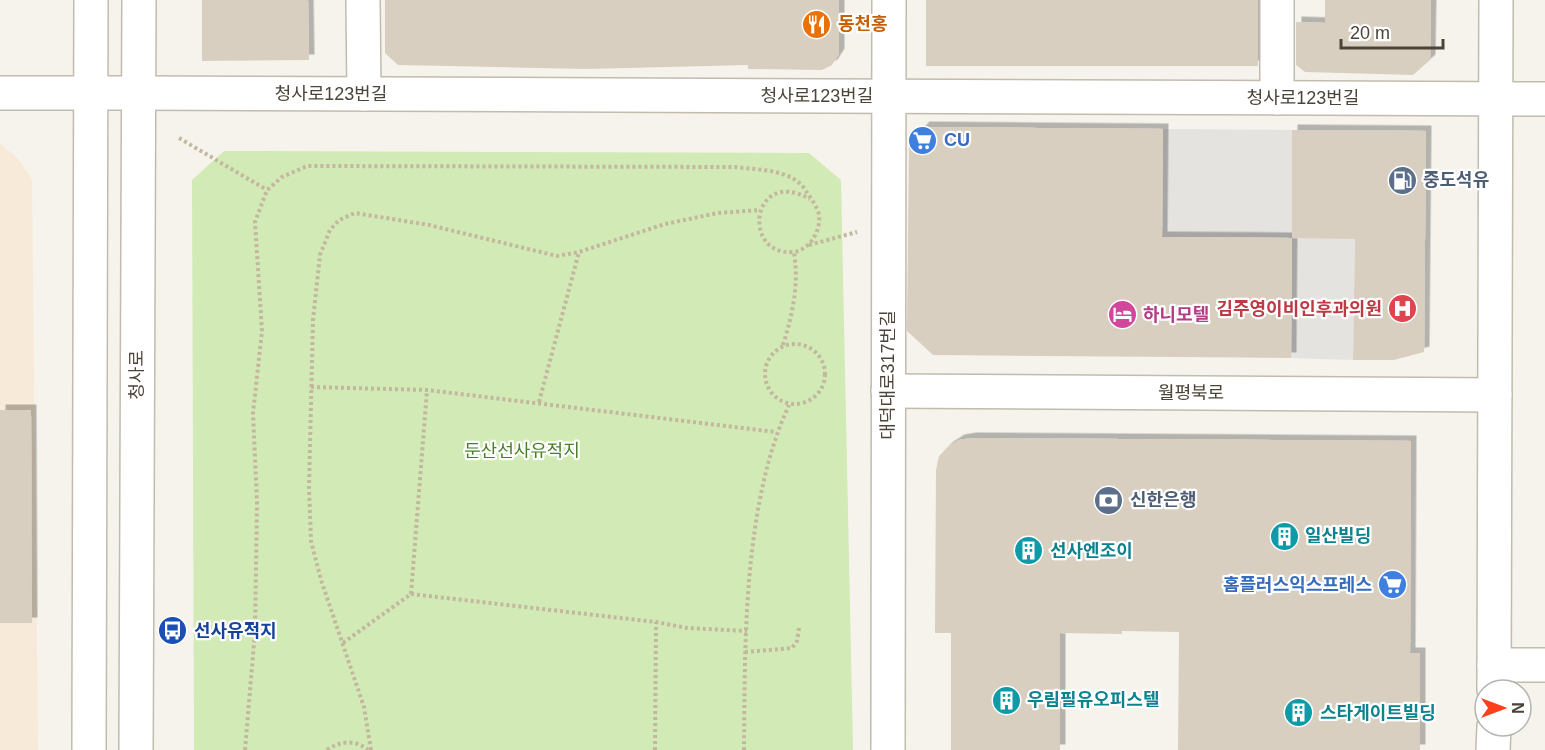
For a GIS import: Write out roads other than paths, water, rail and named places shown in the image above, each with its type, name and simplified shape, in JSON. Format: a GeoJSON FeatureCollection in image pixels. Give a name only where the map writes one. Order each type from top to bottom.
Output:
{"type":"FeatureCollection","features":[{"type":"Feature","properties":{"kind":"street"},"geometry":{"type":"LineString","coordinates":[[89,750],[91,0]]}},
{"type":"Feature","properties":{"kind":"street","name":"청사로"},"geometry":{"type":"LineString","coordinates":[[136,750],[139,0]]}},
{"type":"Feature","properties":{"kind":"street"},"geometry":{"type":"LineString","coordinates":[[363,0],[364,94]]}},
{"type":"Feature","properties":{"kind":"street","name":"대덕대로317번길"},"geometry":{"type":"LineString","coordinates":[[888,750],[889,0]]}},
{"type":"Feature","properties":{"kind":"street"},"geometry":{"type":"LineString","coordinates":[[1277,0],[1277,98]]}},
{"type":"Feature","properties":{"kind":"street"},"geometry":{"type":"LineString","coordinates":[[1496,0],[1494,678],[1545,665]]}},
{"type":"Feature","properties":{"kind":"street","name":"청사로123번길"},"geometry":{"type":"LineString","coordinates":[[0,93],[1545,99]]}},
{"type":"Feature","properties":{"kind":"street","name":"월평북로"},"geometry":{"type":"LineString","coordinates":[[888,391],[1495,395]]}},
{"type":"Feature","properties":{"kind":"place","name":"동천홍"},"geometry":{"type":"Point","coordinates":[817,24]}},
{"type":"Feature","properties":{"kind":"place","name":"CU"},"geometry":{"type":"Point","coordinates":[923,140]}},
{"type":"Feature","properties":{"kind":"place","name":"중도석유"},"geometry":{"type":"Point","coordinates":[1402,180]}},
{"type":"Feature","properties":{"kind":"place","name":"김주영이비인후과의원"},"geometry":{"type":"Point","coordinates":[1403,309]}},
{"type":"Feature","properties":{"kind":"place","name":"하니모텔"},"geometry":{"type":"Point","coordinates":[1122,315]}},
{"type":"Feature","properties":{"kind":"place","name":"신한은행"},"geometry":{"type":"Point","coordinates":[1109,500]}},
{"type":"Feature","properties":{"kind":"place","name":"일산빌딩"},"geometry":{"type":"Point","coordinates":[1284,536]}},
{"type":"Feature","properties":{"kind":"place","name":"선사엔조이"},"geometry":{"type":"Point","coordinates":[1029,551]}},
{"type":"Feature","properties":{"kind":"place","name":"홈플러스익스프레스"},"geometry":{"type":"Point","coordinates":[1393,585]}},
{"type":"Feature","properties":{"kind":"place","name":"선사유적지"},"geometry":{"type":"Point","coordinates":[173,631]}},
{"type":"Feature","properties":{"kind":"place","name":"우림필유오피스텔"},"geometry":{"type":"Point","coordinates":[1006,700]}},
{"type":"Feature","properties":{"kind":"place","name":"스타게이트빌딩"},"geometry":{"type":"Point","coordinates":[1299,713]}},
{"type":"Feature","properties":{"kind":"park label","name":"둔산선사유적지"},"geometry":{"type":"Point","coordinates":[522,451]}}]}
